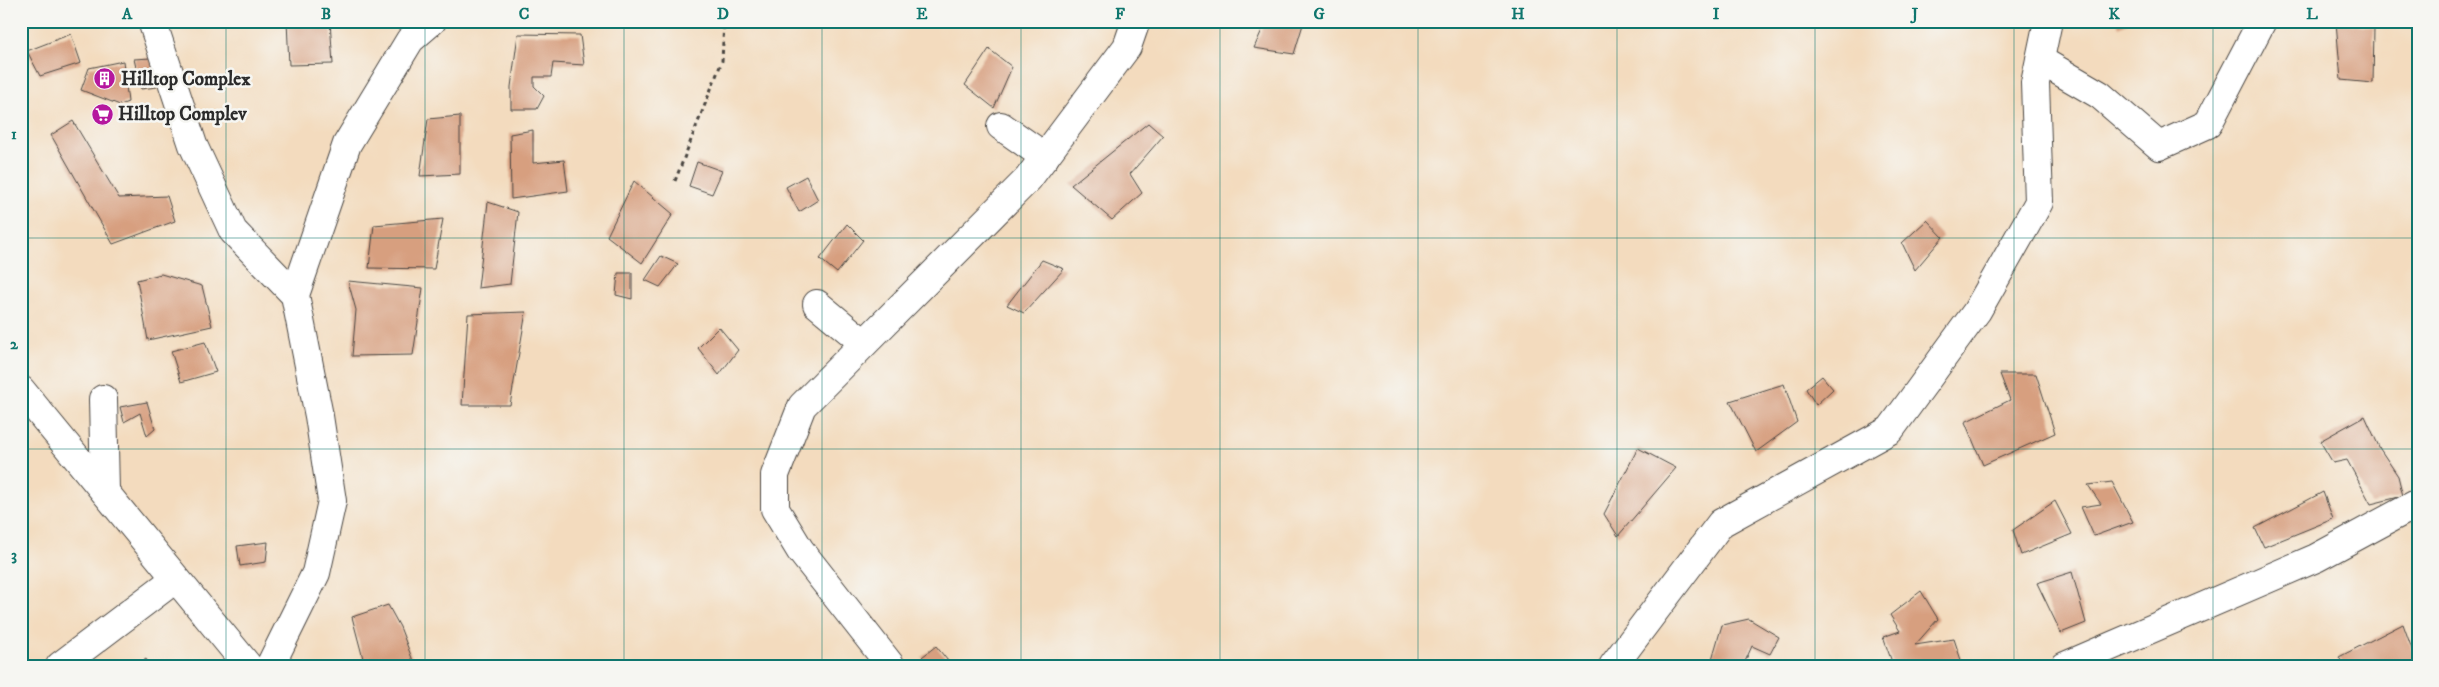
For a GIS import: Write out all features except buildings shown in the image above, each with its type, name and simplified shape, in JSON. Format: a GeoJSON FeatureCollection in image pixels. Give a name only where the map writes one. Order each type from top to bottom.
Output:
{"type":"FeatureCollection","features":[{"type":"Feature","properties":{"kind":"street"},"geometry":{"type":"LineString","coordinates":[[152,21],[194,144],[233,231],[295,295]]}},
{"type":"Feature","properties":{"kind":"street"},"geometry":{"type":"LineString","coordinates":[[270,666],[316,573],[332,502],[320,416],[295,295],[347,144],[410,40],[432,21]]}},
{"type":"Feature","properties":{"kind":"street"},"geometry":{"type":"LineString","coordinates":[[891,666],[800,550],[775,510],[775,474],[802,406],[1028,180],[1127,46],[1136,21]]}},
{"type":"Feature","properties":{"kind":"street"},"geometry":{"type":"LineString","coordinates":[[1613,666],[1721,523],[1890,430],[1977,311],[2039,202],[2035,83],[2048,21]]}},
{"type":"Feature","properties":{"kind":"street"},"geometry":{"type":"LineString","coordinates":[[2040,60],[2100,95],[2159,146],[2208,124],[2262,21]]}},
{"type":"Feature","properties":{"kind":"street"},"geometry":{"type":"LineString","coordinates":[[1001,126],[1045,156]]}},
{"type":"Feature","properties":{"kind":"street"},"geometry":{"type":"LineString","coordinates":[[817,304],[864,343]]}},
{"type":"Feature","properties":{"kind":"street"},"geometry":{"type":"LineString","coordinates":[[21,390],[248,666]]}},
{"type":"Feature","properties":{"kind":"street"},"geometry":{"type":"LineString","coordinates":[[103,399],[105,492]]}},
{"type":"Feature","properties":{"kind":"street"},"geometry":{"type":"LineString","coordinates":[[2065,666],[2316,558],[2418,503]]}},
{"type":"Feature","properties":{"kind":"street"},"geometry":{"type":"LineString","coordinates":[[60,666],[175,579]]}},
{"type":"Feature","properties":{"kind":"path"},"geometry":{"type":"LineString","coordinates":[[675,181],[722,61],[724,21]]}},
{"type":"Feature","properties":{"kind":"place","name":"Hilltop Complex"},"geometry":{"type":"Point","coordinates":[105,79]}},
{"type":"Feature","properties":{"kind":"place","name":"Hilltop Complev"},"geometry":{"type":"Point","coordinates":[102,114]}}]}
